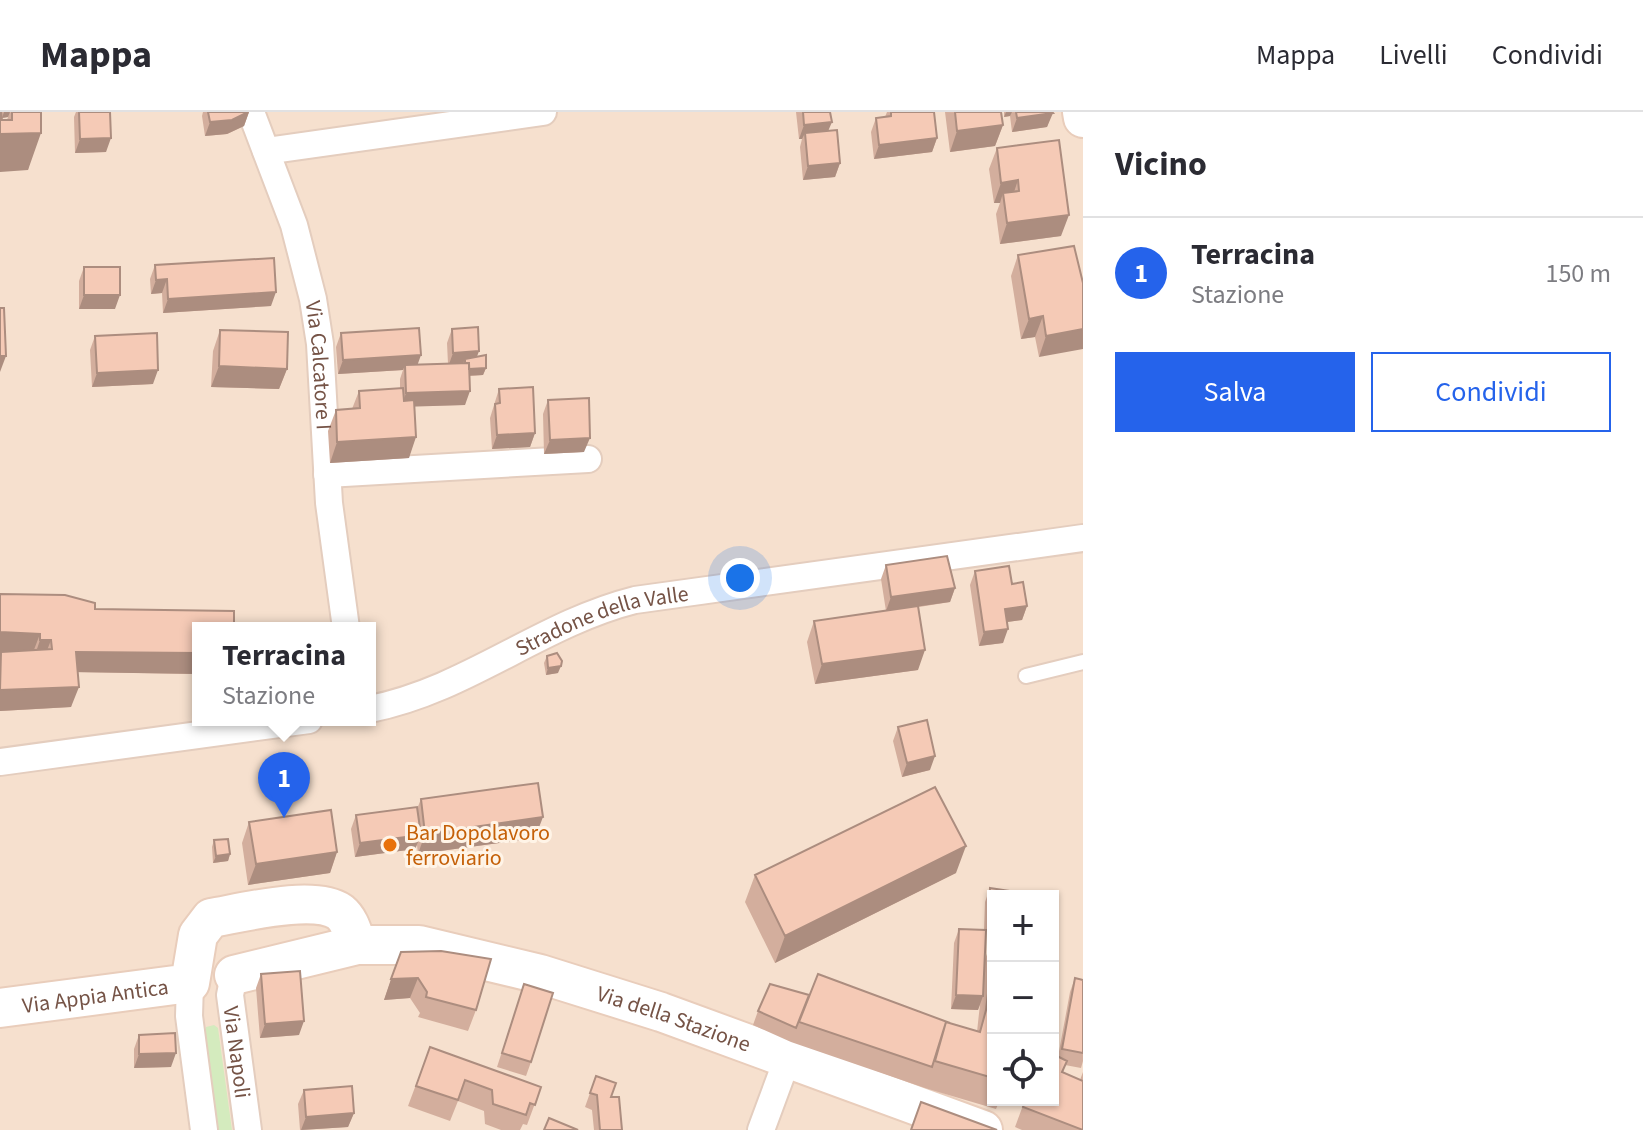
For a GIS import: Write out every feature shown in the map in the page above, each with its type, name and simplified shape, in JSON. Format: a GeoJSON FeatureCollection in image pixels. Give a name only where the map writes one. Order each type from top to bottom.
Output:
{"type":"FeatureCollection","features":[{"type":"Feature","properties":{"kind":"street","name":"Via Calcatore I"},"geometry":{"type":"LineString","coordinates":[[251,112],[294,225],[313,299],[321,357],[327,474],[345,622]]}},
{"type":"Feature","properties":{"kind":"street"},"geometry":{"type":"LineString","coordinates":[[266,151],[543,112]]}},
{"type":"Feature","properties":{"kind":"street"},"geometry":{"type":"LineString","coordinates":[[327,474],[588,459]]}},
{"type":"Feature","properties":{"kind":"street","name":"Stradone della Valle"},"geometry":{"type":"LineString","coordinates":[[376,707],[444,687],[558,626],[623,603],[1083,538]]}},
{"type":"Feature","properties":{"kind":"street"},"geometry":{"type":"LineString","coordinates":[[0,762],[265,726]]}},
{"type":"Feature","properties":{"kind":"street"},"geometry":{"type":"LineString","coordinates":[[190,983],[198,935],[211,918],[314,906],[339,911],[349,922],[357,945]]}},
{"type":"Feature","properties":{"kind":"street","name":"Via della Stazione"},"geometry":{"type":"LineString","coordinates":[[234,975],[357,945],[419,945],[540,974],[788,1057],[983,1130]]}},
{"type":"Feature","properties":{"kind":"street","name":"Via Napoli"},"geometry":{"type":"LineString","coordinates":[[234,975],[230,995],[248,1130]]}},
{"type":"Feature","properties":{"kind":"street","name":"Via Napoli"},"geometry":{"type":"LineString","coordinates":[[190,983],[189,1016],[204,1130]]}},
{"type":"Feature","properties":{"kind":"street","name":"Via Appia Antica"},"geometry":{"type":"LineString","coordinates":[[0,1008],[190,983]]}},
{"type":"Feature","properties":{"kind":"street"},"geometry":{"type":"LineString","coordinates":[[761,1130],[788,1057]]}},
{"type":"Feature","properties":{"kind":"lane"},"geometry":{"type":"LineString","coordinates":[[1026,676],[1083,662]]}},
{"type":"Feature","properties":{"kind":"shaded area"},"geometry":{"type":"Polygon","coordinates":[[[0,112],[1083,112],[1083,1130],[0,1130],[0,112]]]}},
{"type":"Feature","properties":{"kind":"green space"},"geometry":{"type":"Polygon","coordinates":[[[214,1025],[218,1028],[232,1130],[217,1130],[204,1034],[206,1027],[214,1025]]]}},
{"type":"Feature","properties":{"kind":"building"},"geometry":{"type":"Polygon","coordinates":[[[0,112],[2,120],[12,120],[12,112],[41,112],[41,133],[0,134],[0,112]]]}},
{"type":"Feature","properties":{"kind":"building"},"geometry":{"type":"Polygon","coordinates":[[[79,112],[110,112],[111,138],[80,139],[79,112]]]}},
{"type":"Feature","properties":{"kind":"building"},"geometry":{"type":"Polygon","coordinates":[[[208,112],[248,112],[232,120],[210,122],[208,112]]]}},
{"type":"Feature","properties":{"kind":"building"},"geometry":{"type":"Polygon","coordinates":[[[803,112],[830,112],[832,122],[804,125],[803,112]]]}},
{"type":"Feature","properties":{"kind":"building"},"geometry":{"type":"Polygon","coordinates":[[[891,112],[934,112],[937,138],[879,145],[876,118],[891,116],[891,112]]]}},
{"type":"Feature","properties":{"kind":"building"},"geometry":{"type":"Polygon","coordinates":[[[955,112],[1001,112],[1003,125],[957,131],[955,112]]]}},
{"type":"Feature","properties":{"kind":"building"},"geometry":{"type":"Polygon","coordinates":[[[1016,112],[1052,112],[1053,113],[1017,118],[1016,112]]]}},
{"type":"Feature","properties":{"kind":"building"},"geometry":{"type":"Polygon","coordinates":[[[837,130],[840,163],[808,166],[805,133],[837,130]]]}},
{"type":"Feature","properties":{"kind":"building"},"geometry":{"type":"Polygon","coordinates":[[[1059,140],[1069,215],[1007,223],[1003,193],[1019,191],[1018,180],[1001,183],[997,148],[1059,140]]]}},
{"type":"Feature","properties":{"kind":"building"},"geometry":{"type":"Polygon","coordinates":[[[1074,246],[1083,283],[1083,329],[1046,336],[1043,316],[1029,319],[1018,255],[1074,246]]]}},
{"type":"Feature","properties":{"kind":"building"},"geometry":{"type":"Polygon","coordinates":[[[274,258],[276,292],[168,299],[167,279],[156,280],[155,265],[274,258]]]}},
{"type":"Feature","properties":{"kind":"building"},"geometry":{"type":"Polygon","coordinates":[[[84,267],[120,267],[120,295],[84,295],[84,267]]]}},
{"type":"Feature","properties":{"kind":"building"},"geometry":{"type":"Polygon","coordinates":[[[0,308],[4,308],[6,356],[0,356],[0,308]]]}},
{"type":"Feature","properties":{"kind":"building"},"geometry":{"type":"Polygon","coordinates":[[[478,327],[479,351],[453,353],[452,329],[478,327]]]}},
{"type":"Feature","properties":{"kind":"building"},"geometry":{"type":"Polygon","coordinates":[[[419,328],[421,355],[343,360],[341,333],[419,328]]]}},
{"type":"Feature","properties":{"kind":"building"},"geometry":{"type":"Polygon","coordinates":[[[220,330],[288,332],[287,369],[219,366],[220,330]]]}},
{"type":"Feature","properties":{"kind":"building"},"geometry":{"type":"Polygon","coordinates":[[[157,333],[158,370],[97,373],[95,336],[157,333]]]}},
{"type":"Feature","properties":{"kind":"building"},"geometry":{"type":"Polygon","coordinates":[[[486,355],[486,368],[469,369],[469,363],[465,363],[465,359],[486,355]]]}},
{"type":"Feature","properties":{"kind":"building"},"geometry":{"type":"Polygon","coordinates":[[[469,363],[470,391],[406,393],[405,365],[469,363]]]}},
{"type":"Feature","properties":{"kind":"building"},"geometry":{"type":"Polygon","coordinates":[[[533,387],[535,433],[497,435],[495,404],[500,403],[499,389],[533,387]]]}},
{"type":"Feature","properties":{"kind":"building"},"geometry":{"type":"Polygon","coordinates":[[[403,388],[404,401],[414,400],[416,437],[337,442],[336,410],[360,408],[359,391],[403,388]]]}},
{"type":"Feature","properties":{"kind":"building"},"geometry":{"type":"Polygon","coordinates":[[[589,398],[590,438],[550,440],[548,400],[589,398]]]}},
{"type":"Feature","properties":{"kind":"building"},"geometry":{"type":"Polygon","coordinates":[[[947,556],[955,588],[891,597],[886,565],[947,556]]]}},
{"type":"Feature","properties":{"kind":"building"},"geometry":{"type":"Polygon","coordinates":[[[1009,566],[1012,584],[1023,582],[1027,606],[1005,609],[1008,629],[984,632],[975,571],[1009,566]]]}},
{"type":"Feature","properties":{"kind":"building"},"geometry":{"type":"Polygon","coordinates":[[[0,594],[65,595],[95,603],[95,609],[234,611],[234,622],[192,622],[192,653],[76,652],[79,687],[0,690],[1,652],[52,649],[51,640],[40,640],[40,634],[0,632],[0,594]]]}},
{"type":"Feature","properties":{"kind":"building"},"geometry":{"type":"Polygon","coordinates":[[[918,606],[925,650],[822,664],[814,621],[918,606]]]}},
{"type":"Feature","properties":{"kind":"building"},"geometry":{"type":"Polygon","coordinates":[[[557,653],[562,661],[561,666],[548,668],[547,656],[557,653]]]}},
{"type":"Feature","properties":{"kind":"building"},"geometry":{"type":"Polygon","coordinates":[[[927,720],[935,756],[907,763],[898,727],[927,720]]]}},
{"type":"Feature","properties":{"kind":"building"},"geometry":{"type":"Polygon","coordinates":[[[538,783],[543,817],[425,834],[421,799],[538,783]]]}},
{"type":"Feature","properties":{"kind":"building"},"geometry":{"type":"Polygon","coordinates":[[[935,787],[966,846],[785,936],[755,875],[935,787]]]}},
{"type":"Feature","properties":{"kind":"building"},"geometry":{"type":"Polygon","coordinates":[[[417,807],[421,835],[360,843],[356,815],[417,807]]]}},
{"type":"Feature","properties":{"kind":"building"},"geometry":{"type":"Polygon","coordinates":[[[331,810],[337,852],[256,864],[249,822],[331,810]]]}},
{"type":"Feature","properties":{"kind":"building"},"geometry":{"type":"Polygon","coordinates":[[[228,839],[230,854],[216,856],[214,840],[228,839]]]}},
{"type":"Feature","properties":{"kind":"building"},"geometry":{"type":"Polygon","coordinates":[[[959,929],[986,930],[983,996],[956,995],[959,929]]]}},
{"type":"Feature","properties":{"kind":"building"},"geometry":{"type":"Polygon","coordinates":[[[441,951],[491,959],[476,1010],[426,997],[427,992],[418,978],[391,979],[401,952],[441,951]]]}},
{"type":"Feature","properties":{"kind":"building"},"geometry":{"type":"Polygon","coordinates":[[[300,971],[304,1021],[265,1024],[261,974],[300,971]]]}},
{"type":"Feature","properties":{"kind":"building"},"geometry":{"type":"Polygon","coordinates":[[[818,974],[950,1023],[946,1022],[932,1067],[799,1022],[818,974]]]}},
{"type":"Feature","properties":{"kind":"building"},"geometry":{"type":"Polygon","coordinates":[[[1075,978],[1083,980],[1083,1053],[1062,1049],[1075,978]]]}},
{"type":"Feature","properties":{"kind":"building"},"geometry":{"type":"Polygon","coordinates":[[[524,984],[553,993],[531,1062],[502,1053],[524,984]]]}},
{"type":"Feature","properties":{"kind":"building"},"geometry":{"type":"Polygon","coordinates":[[[770,984],[809,995],[796,1028],[758,1011],[770,984]]]}},
{"type":"Feature","properties":{"kind":"building"},"geometry":{"type":"Polygon","coordinates":[[[987,1002],[987,1076],[935,1061],[946,1022],[980,1032],[987,1002]]]}},
{"type":"Feature","properties":{"kind":"building"},"geometry":{"type":"Polygon","coordinates":[[[175,1033],[176,1053],[139,1054],[139,1035],[175,1033]]]}},
{"type":"Feature","properties":{"kind":"building"},"geometry":{"type":"Polygon","coordinates":[[[430,1047],[541,1087],[535,1105],[530,1103],[526,1115],[493,1104],[492,1090],[465,1080],[458,1100],[416,1086],[430,1047]]]}},
{"type":"Feature","properties":{"kind":"building"},"geometry":{"type":"Polygon","coordinates":[[[1059,1057],[1067,1061],[1062,1072],[1083,1081],[1083,1130],[1023,1107],[1059,1106],[1059,1057]]]}},
{"type":"Feature","properties":{"kind":"building"},"geometry":{"type":"Polygon","coordinates":[[[596,1076],[616,1083],[611,1097],[619,1097],[622,1130],[600,1130],[597,1095],[590,1093],[596,1076]]]}},
{"type":"Feature","properties":{"kind":"building"},"geometry":{"type":"Polygon","coordinates":[[[352,1086],[354,1113],[306,1117],[304,1090],[352,1086]]]}},
{"type":"Feature","properties":{"kind":"building"},"geometry":{"type":"Polygon","coordinates":[[[921,1102],[997,1130],[911,1130],[921,1102]]]}},
{"type":"Feature","properties":{"kind":"building"},"geometry":{"type":"Polygon","coordinates":[[[549,1118],[578,1130],[544,1130],[549,1118]]]}},
{"type":"Feature","properties":{"kind":"place","name":"Terracina"},"geometry":{"type":"Point","coordinates":[284,818]}},
{"type":"Feature","properties":{"kind":"place","name":"Bar Dopolavoro ferroviario"},"geometry":{"type":"Point","coordinates":[390,845]}}]}
